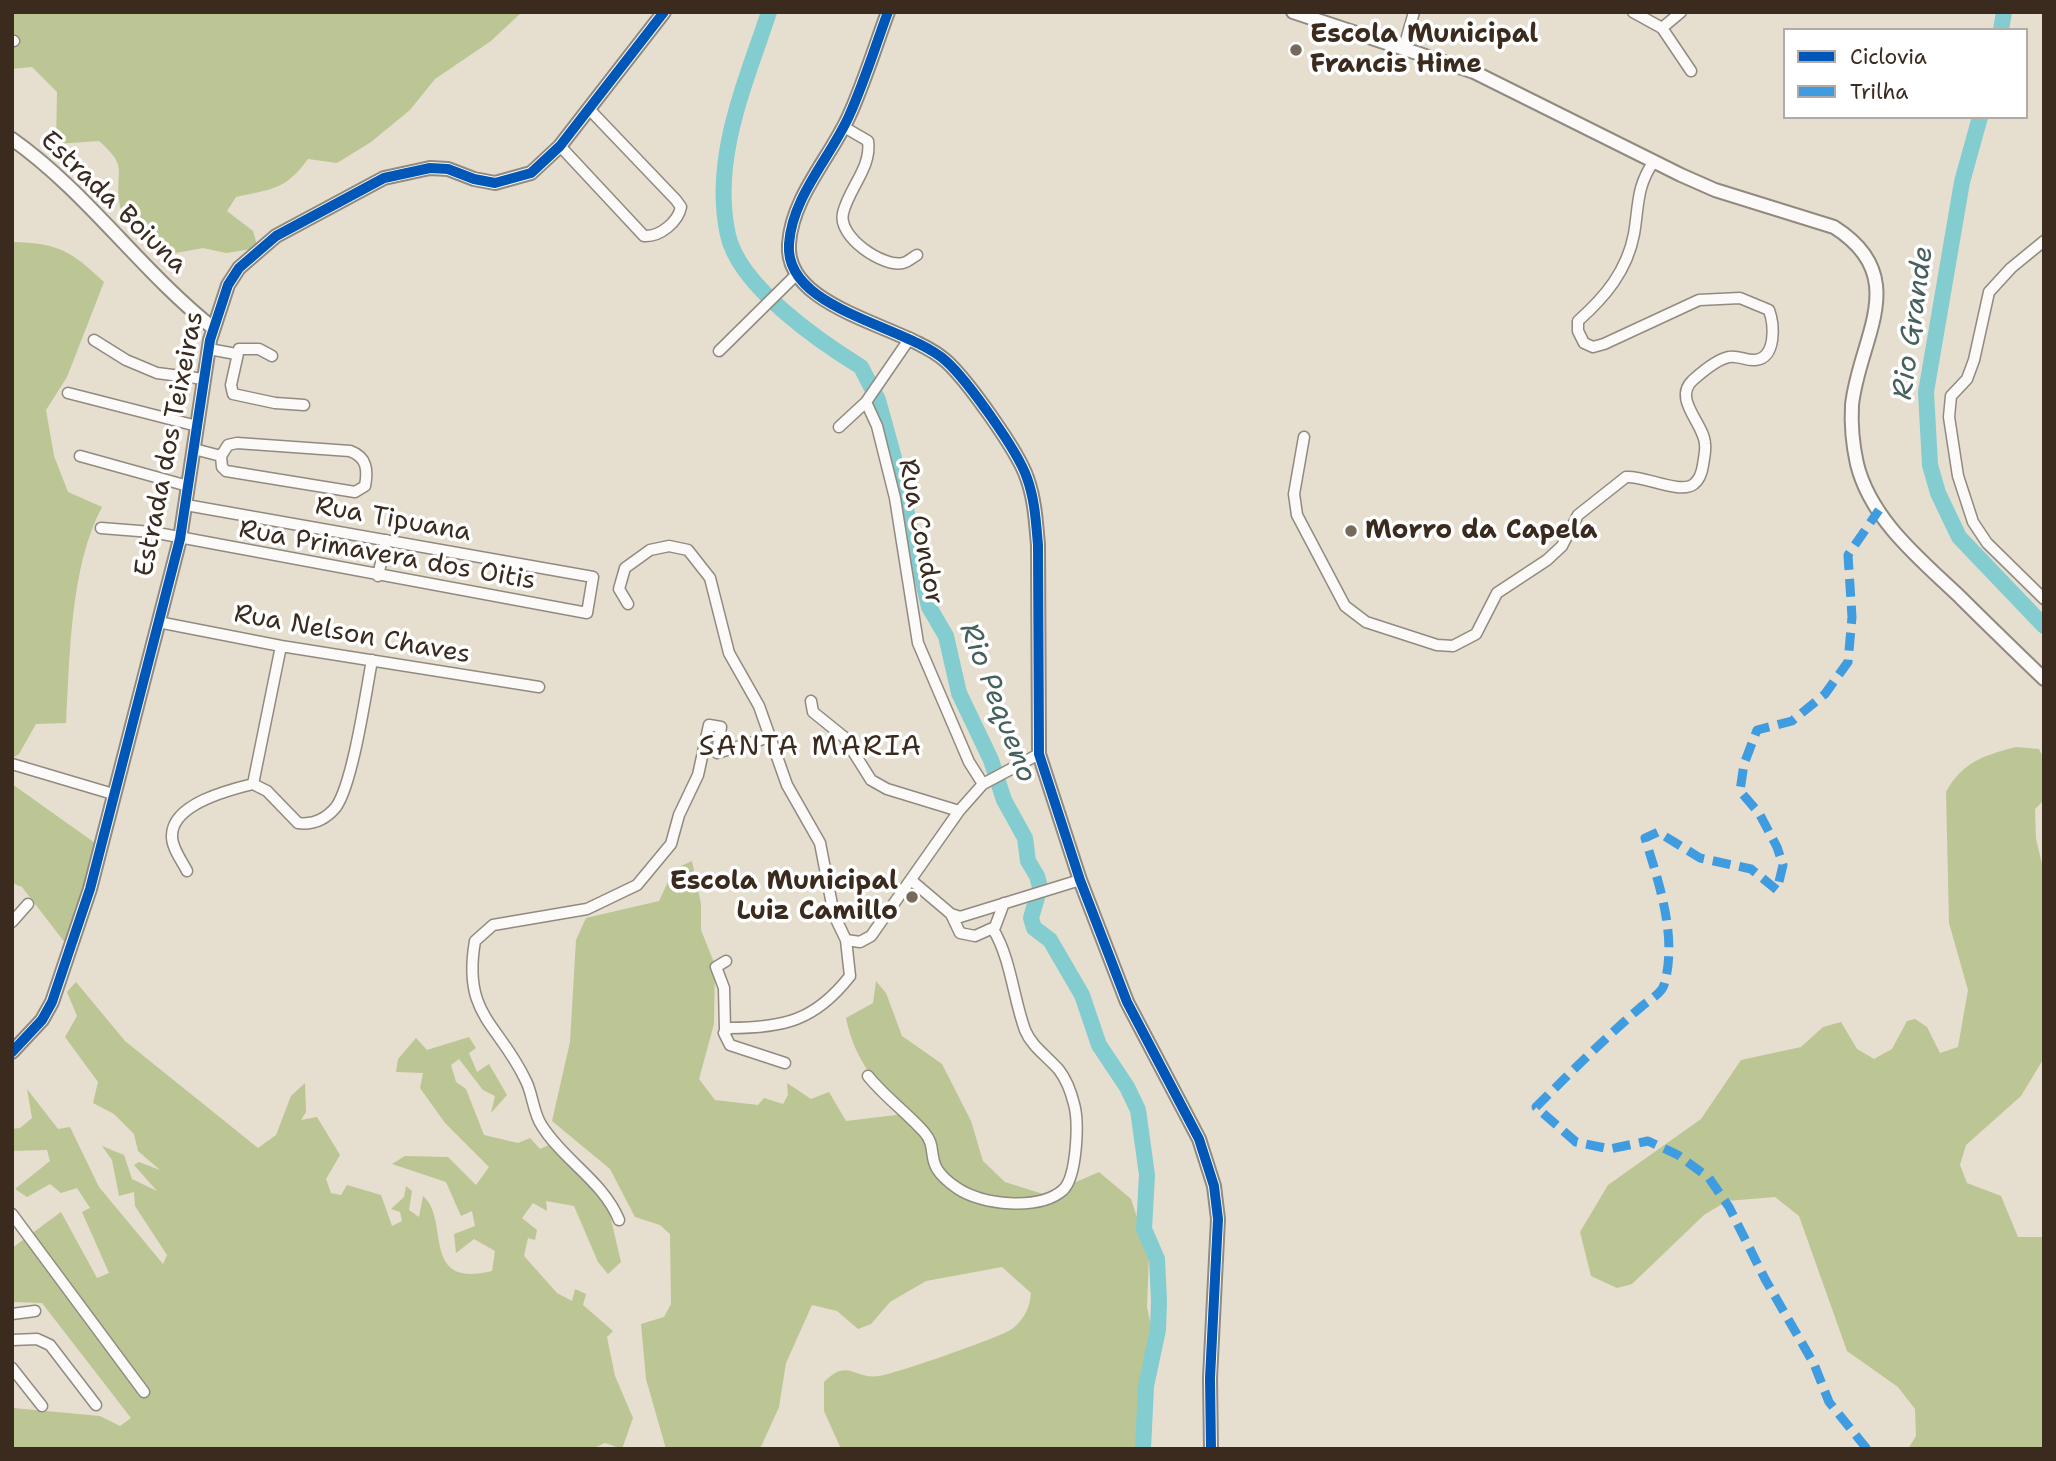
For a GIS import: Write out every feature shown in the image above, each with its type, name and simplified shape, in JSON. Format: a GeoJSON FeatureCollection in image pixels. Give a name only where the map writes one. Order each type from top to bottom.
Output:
{"type":"FeatureCollection","features":[{"type":"Feature","properties":{"kind":"street","name":"Estrada dos Teixeiras"},"geometry":{"type":"LineString","coordinates":[[12,1052],[42,1020],[52,1002],[90,889],[180,539],[209,349],[213,328],[228,285],[239,268],[276,236],[384,178],[430,167],[448,169],[474,179],[495,183],[514,180],[544,164],[664,12]]}},
{"type":"Feature","properties":{"kind":"street"},"geometry":{"type":"LineString","coordinates":[[888,12],[844,127],[792,223],[789,258],[810,290],[832,305],[910,338],[946,361],[966,384],[1026,474],[1038,535],[1039,754],[1080,880],[1127,1002],[1199,1139],[1214,1186],[1218,1219],[1210,1378],[1211,1449]]}},
{"type":"Feature","properties":{"kind":"street"},"geometry":{"type":"LineString","coordinates":[[1293,12],[1474,72],[1715,190],[1834,227],[1851,237],[1863,251],[1877,296],[1876,318],[1852,406],[1857,463],[1866,487],[1901,540],[2044,679]]}},
{"type":"Feature","properties":{"kind":"street"},"geometry":{"type":"LineString","coordinates":[[1404,47],[1414,12]]}},
{"type":"Feature","properties":{"kind":"street"},"geometry":{"type":"LineString","coordinates":[[1633,12],[1662,28],[1690,71]]}},
{"type":"Feature","properties":{"kind":"street"},"geometry":{"type":"LineString","coordinates":[[1662,28],[1681,12]]}},
{"type":"Feature","properties":{"kind":"street"},"geometry":{"type":"LineString","coordinates":[[560,146],[644,236],[663,231],[679,216],[681,207],[676,200],[589,109]]}},
{"type":"Feature","properties":{"kind":"street"},"geometry":{"type":"LineString","coordinates":[[844,127],[868,141],[870,153],[843,212],[842,225],[847,236],[894,264],[904,263],[917,255]]}},
{"type":"Feature","properties":{"kind":"street","name":"Estrada Boiuna"},"geometry":{"type":"LineString","coordinates":[[12,139],[53,173],[187,308],[213,328]]}},
{"type":"Feature","properties":{"kind":"street"},"geometry":{"type":"LineString","coordinates":[[1304,437],[1294,494],[1297,515],[1345,606],[1366,622],[1437,645],[1453,646],[1476,634],[1497,593],[1548,560],[1562,545],[1578,515],[1626,477],[1635,476],[1682,488],[1693,485],[1702,474],[1705,443],[1686,401],[1686,390],[1691,381],[1720,360],[1731,356],[1756,360],[1766,355],[1772,342],[1773,321],[1769,310],[1758,304],[1740,298],[1714,298],[1699,300],[1679,312],[1665,314],[1604,344],[1593,347],[1584,343],[1578,331],[1578,321],[1604,297],[1616,279],[1633,235],[1639,184],[1654,161]]}},
{"type":"Feature","properties":{"kind":"street"},"geometry":{"type":"LineString","coordinates":[[2044,242],[2011,268],[1989,292],[1968,379],[1951,396],[1949,417],[1953,456],[1973,522],[1987,543],[2044,599]]}},
{"type":"Feature","properties":{"kind":"street"},"geometry":{"type":"LineString","coordinates":[[719,351],[797,274]]}},
{"type":"Feature","properties":{"kind":"street"},"geometry":{"type":"LineString","coordinates":[[839,427],[868,400],[910,338]]}},
{"type":"Feature","properties":{"kind":"street"},"geometry":{"type":"LineString","coordinates":[[94,340],[126,360],[157,373],[204,379]]}},
{"type":"Feature","properties":{"kind":"street"},"geometry":{"type":"LineString","coordinates":[[209,349],[236,354],[247,347],[272,356]]}},
{"type":"Feature","properties":{"kind":"street"},"geometry":{"type":"LineString","coordinates":[[236,354],[233,394],[239,398],[304,405]]}},
{"type":"Feature","properties":{"kind":"street"},"geometry":{"type":"LineString","coordinates":[[68,393],[197,426]]}},
{"type":"Feature","properties":{"kind":"street","name":"Rua Condor"},"geometry":{"type":"LineString","coordinates":[[868,400],[895,498],[918,643],[969,762],[986,782]]}},
{"type":"Feature","properties":{"kind":"street"},"geometry":{"type":"LineString","coordinates":[[194,449],[223,452],[237,443],[350,451],[358,454],[366,465],[365,485],[361,491],[355,492],[226,471],[222,467],[223,452]]}},
{"type":"Feature","properties":{"kind":"street"},"geometry":{"type":"LineString","coordinates":[[80,456],[188,486]]}},
{"type":"Feature","properties":{"kind":"street","name":"Rua Tipuana"},"geometry":{"type":"LineString","coordinates":[[186,505],[593,577],[587,613]]}},
{"type":"Feature","properties":{"kind":"street","name":"Rua Primavera dos Oitis"},"geometry":{"type":"LineString","coordinates":[[101,528],[152,532],[587,613]]}},
{"type":"Feature","properties":{"kind":"street"},"geometry":{"type":"LineString","coordinates":[[378,576],[386,540]]}},
{"type":"Feature","properties":{"kind":"street"},"geometry":{"type":"LineString","coordinates":[[628,604],[619,589],[625,568],[650,550],[668,546],[688,550],[710,578],[726,645],[745,678],[787,785],[820,843],[834,915],[846,940],[850,976],[820,1007],[785,1025],[725,1029]]}},
{"type":"Feature","properties":{"kind":"street","name":"Rua Nelson Chaves"},"geometry":{"type":"LineString","coordinates":[[158,622],[281,646],[539,687]]}},
{"type":"Feature","properties":{"kind":"street"},"geometry":{"type":"LineString","coordinates":[[253,784],[281,646]]}},
{"type":"Feature","properties":{"kind":"street"},"geometry":{"type":"LineString","coordinates":[[187,871],[171,836],[189,806],[253,784],[267,791],[299,823],[318,821],[335,807],[342,795],[358,735],[372,660]]}},
{"type":"Feature","properties":{"kind":"street"},"geometry":{"type":"LineString","coordinates":[[811,701],[813,712],[844,737],[871,780],[887,789],[959,811]]}},
{"type":"Feature","properties":{"kind":"street"},"geometry":{"type":"LineString","coordinates":[[619,1220],[611,1202],[599,1186],[542,1126],[526,1080],[482,1013],[472,985],[475,941],[493,925],[514,919],[575,912],[626,893],[654,868],[671,844],[679,815],[698,775],[709,725],[721,727],[717,753],[770,737]]}},
{"type":"Feature","properties":{"kind":"street"},"geometry":{"type":"LineString","coordinates":[[846,940],[867,940],[959,811],[986,782],[1039,754]]}},
{"type":"Feature","properties":{"kind":"street"},"geometry":{"type":"LineString","coordinates":[[12,764],[113,794]]}},
{"type":"Feature","properties":{"kind":"street"},"geometry":{"type":"LineString","coordinates":[[911,880],[951,914],[963,917],[1080,880]]}},
{"type":"Feature","properties":{"kind":"street"},"geometry":{"type":"LineString","coordinates":[[951,914],[955,927],[965,936],[993,929],[1002,916],[1004,903]]}},
{"type":"Feature","properties":{"kind":"street"},"geometry":{"type":"LineString","coordinates":[[12,922],[28,904]]}},
{"type":"Feature","properties":{"kind":"street"},"geometry":{"type":"LineString","coordinates":[[867,1076],[887,1100],[925,1132],[934,1169],[958,1189],[990,1200],[1018,1205],[1053,1196],[1063,1190],[1070,1180],[1075,1149],[1074,1103],[1060,1071],[1028,1037],[1001,946],[993,929]]}},
{"type":"Feature","properties":{"kind":"street"},"geometry":{"type":"LineString","coordinates":[[726,961],[716,967],[724,988],[723,1036],[730,1045],[785,1063]]}},
{"type":"Feature","properties":{"kind":"street"},"geometry":{"type":"LineString","coordinates":[[12,1214],[144,1392]]}},
{"type":"Feature","properties":{"kind":"street"},"geometry":{"type":"LineString","coordinates":[[12,1314],[35,1311]]}},
{"type":"Feature","properties":{"kind":"street"},"geometry":{"type":"LineString","coordinates":[[12,1340],[37,1339],[50,1345],[96,1405]]}},
{"type":"Feature","properties":{"kind":"street"},"geometry":{"type":"LineString","coordinates":[[12,1368],[42,1406]]}},
{"type":"Feature","properties":{"kind":"green space"},"geometry":{"type":"Polygon","coordinates":[[[12,12],[522,12],[491,41],[435,79],[410,110],[371,142],[337,163],[308,159],[284,183],[268,190],[236,197],[227,211],[253,231],[258,248],[226,253],[203,248],[165,255],[136,232],[124,217],[119,200],[119,168],[108,150],[99,141],[56,144],[57,92],[32,67],[12,69],[12,12]]]}},
{"type":"Feature","properties":{"kind":"green space"},"geometry":{"type":"Polygon","coordinates":[[[12,242],[42,244],[63,251],[104,282],[67,377],[46,410],[54,456],[68,492],[102,507],[83,556],[78,584],[66,723],[36,724],[19,754],[12,758],[12,242]]]}},
{"type":"Feature","properties":{"kind":"green space"},"geometry":{"type":"Polygon","coordinates":[[[2016,747],[2039,749],[2044,759],[2044,800],[2035,809],[2036,839],[2044,872],[2044,1058],[2021,1096],[1966,1145],[1960,1165],[1967,1183],[2001,1196],[2018,1237],[2044,1237],[2044,1449],[1908,1449],[1916,1436],[1915,1409],[1898,1387],[1847,1351],[1799,1216],[1775,1197],[1727,1201],[1704,1215],[1632,1284],[1617,1288],[1591,1276],[1580,1232],[1608,1185],[1701,1119],[1741,1060],[1801,1047],[1823,1027],[1841,1022],[1857,1049],[1874,1059],[1892,1049],[1907,1021],[1915,1019],[1927,1027],[1940,1053],[1958,1047],[1968,990],[1949,923],[1946,792],[1959,773],[1975,761],[2016,747]]]}},
{"type":"Feature","properties":{"kind":"green space"},"geometry":{"type":"Polygon","coordinates":[[[12,784],[95,843],[69,948],[22,887],[12,883],[12,784]]]}},
{"type":"Feature","properties":{"kind":"green space"},"geometry":{"type":"Polygon","coordinates":[[[692,861],[701,904],[701,930],[715,965],[714,1024],[699,1079],[715,1100],[758,1105],[764,1098],[783,1104],[788,1095],[787,1083],[811,1099],[829,1092],[846,1121],[904,1114],[861,1059],[846,1018],[873,1003],[876,981],[886,993],[902,1036],[942,1064],[971,1121],[983,1161],[1005,1182],[1046,1195],[1099,1172],[1131,1199],[1149,1254],[1147,1307],[1157,1354],[1142,1420],[1143,1449],[841,1449],[824,1411],[824,1382],[839,1371],[846,1370],[871,1376],[889,1374],[969,1347],[1012,1329],[1026,1313],[1031,1293],[1002,1267],[926,1281],[890,1302],[871,1324],[858,1329],[837,1311],[812,1305],[786,1363],[779,1407],[760,1449],[666,1449],[646,1379],[641,1324],[664,1317],[671,1304],[670,1234],[660,1225],[635,1217],[610,1169],[552,1121],[570,1042],[576,940],[586,918],[659,901],[674,869],[692,861]]]}},
{"type":"Feature","properties":{"kind":"green space"},"geometry":{"type":"Polygon","coordinates":[[[76,982],[125,1041],[258,1148],[276,1135],[291,1096],[305,1083],[306,1112],[301,1120],[317,1117],[340,1155],[326,1179],[331,1193],[341,1195],[347,1185],[381,1195],[392,1226],[402,1221],[400,1212],[391,1209],[404,1197],[406,1186],[412,1191],[409,1210],[419,1217],[423,1196],[431,1207],[445,1262],[454,1270],[469,1274],[492,1271],[495,1251],[474,1239],[456,1253],[454,1234],[475,1226],[472,1211],[461,1216],[446,1182],[392,1164],[405,1156],[448,1157],[476,1185],[489,1167],[445,1123],[420,1088],[423,1073],[396,1072],[398,1059],[416,1038],[427,1050],[469,1037],[476,1048],[469,1053],[477,1072],[489,1064],[507,1095],[491,1113],[495,1096],[483,1090],[459,1059],[451,1065],[456,1082],[466,1089],[484,1135],[518,1143],[530,1138],[540,1149],[551,1144],[606,1198],[621,1262],[608,1274],[598,1262],[574,1206],[546,1201],[547,1211],[533,1203],[522,1218],[537,1230],[535,1240],[528,1238],[524,1256],[557,1293],[572,1301],[575,1289],[586,1294],[583,1305],[613,1331],[607,1337],[615,1376],[633,1418],[622,1449],[605,1443],[592,1449],[12,1449],[13,1408],[100,1416],[120,1426],[131,1418],[42,1303],[12,1302],[12,1248],[61,1212],[97,1278],[109,1273],[82,1212],[90,1208],[77,1188],[61,1193],[50,1184],[27,1197],[15,1189],[50,1161],[47,1150],[12,1151],[12,1129],[20,1128],[32,1118],[27,1089],[58,1129],[70,1127],[99,1187],[163,1264],[167,1255],[135,1206],[134,1192],[119,1196],[112,1160],[102,1146],[124,1155],[132,1179],[157,1191],[134,1165],[139,1162],[160,1170],[138,1151],[134,1134],[114,1114],[93,1103],[98,1082],[65,1037],[77,1016],[67,992],[76,982]]]}},
{"type":"Feature","properties":{"kind":"waterway","name":"Rio Pequeno"},"geometry":{"type":"LineString","coordinates":[[769,12],[741,93],[727,150],[724,206],[728,235],[735,254],[764,292],[803,327],[861,367],[878,400],[929,607],[946,636],[959,693],[991,760],[1004,800],[1025,838],[1028,861],[1037,876],[1040,887],[1031,918],[1034,928],[1050,940],[1082,995],[1099,1045],[1127,1087],[1138,1110],[1147,1175],[1144,1229],[1157,1259],[1159,1301],[1158,1330],[1146,1386],[1143,1449]]}},
{"type":"Feature","properties":{"kind":"waterway","name":"Rio Grande"},"geometry":{"type":"LineString","coordinates":[[2001,28],[2004,12]]}},
{"type":"Feature","properties":{"kind":"waterway","name":"Rio Grande"},"geometry":{"type":"LineString","coordinates":[[1979,119],[1962,182],[1926,392],[1930,465],[1938,493],[1959,537],[2044,626]]}},
{"type":"Feature","properties":{"kind":"marked path"},"geometry":{"type":"LineString","coordinates":[[1867,1449],[1829,1402],[1814,1364],[1765,1279],[1729,1207],[1709,1178],[1678,1155],[1648,1141],[1610,1149],[1576,1142],[1536,1107],[1664,985],[1668,967],[1668,930],[1661,892],[1645,838],[1658,832],[1700,858],[1751,869],[1777,890],[1783,865],[1759,813],[1740,791],[1744,764],[1757,730],[1792,721],[1825,694],[1848,662],[1852,617],[1848,555],[1879,510]]}},
{"type":"Feature","properties":{"kind":"cycle path"},"geometry":{"type":"LineString","coordinates":[[12,1052],[42,1020],[52,1002],[90,889],[180,539],[210,340],[228,285],[239,268],[276,236],[384,178],[430,168],[448,169],[474,179],[495,183],[531,173],[560,146],[664,12]]}},
{"type":"Feature","properties":{"kind":"cycle path"},"geometry":{"type":"LineString","coordinates":[[888,12],[849,116],[797,210],[789,244],[793,266],[806,285],[826,301],[928,348],[946,361],[991,416],[1014,451],[1030,486],[1038,545],[1039,754],[1080,880],[1127,1002],[1199,1139],[1214,1186],[1218,1219],[1210,1378],[1211,1449]]}},
{"type":"Feature","properties":{"kind":"place","name":"Escola Municipal Francis Hime"},"geometry":{"type":"Point","coordinates":[1296,50]}},
{"type":"Feature","properties":{"kind":"place","name":"Morro da Capela"},"geometry":{"type":"Point","coordinates":[1351,531]}},
{"type":"Feature","properties":{"kind":"place","name":"Escola Municipal Luiz Camillo"},"geometry":{"type":"Point","coordinates":[912,897]}},
{"type":"Feature","properties":{"kind":"district","name":"SANTA MARIA"},"geometry":{"type":"Point","coordinates":[811,748]}}]}
